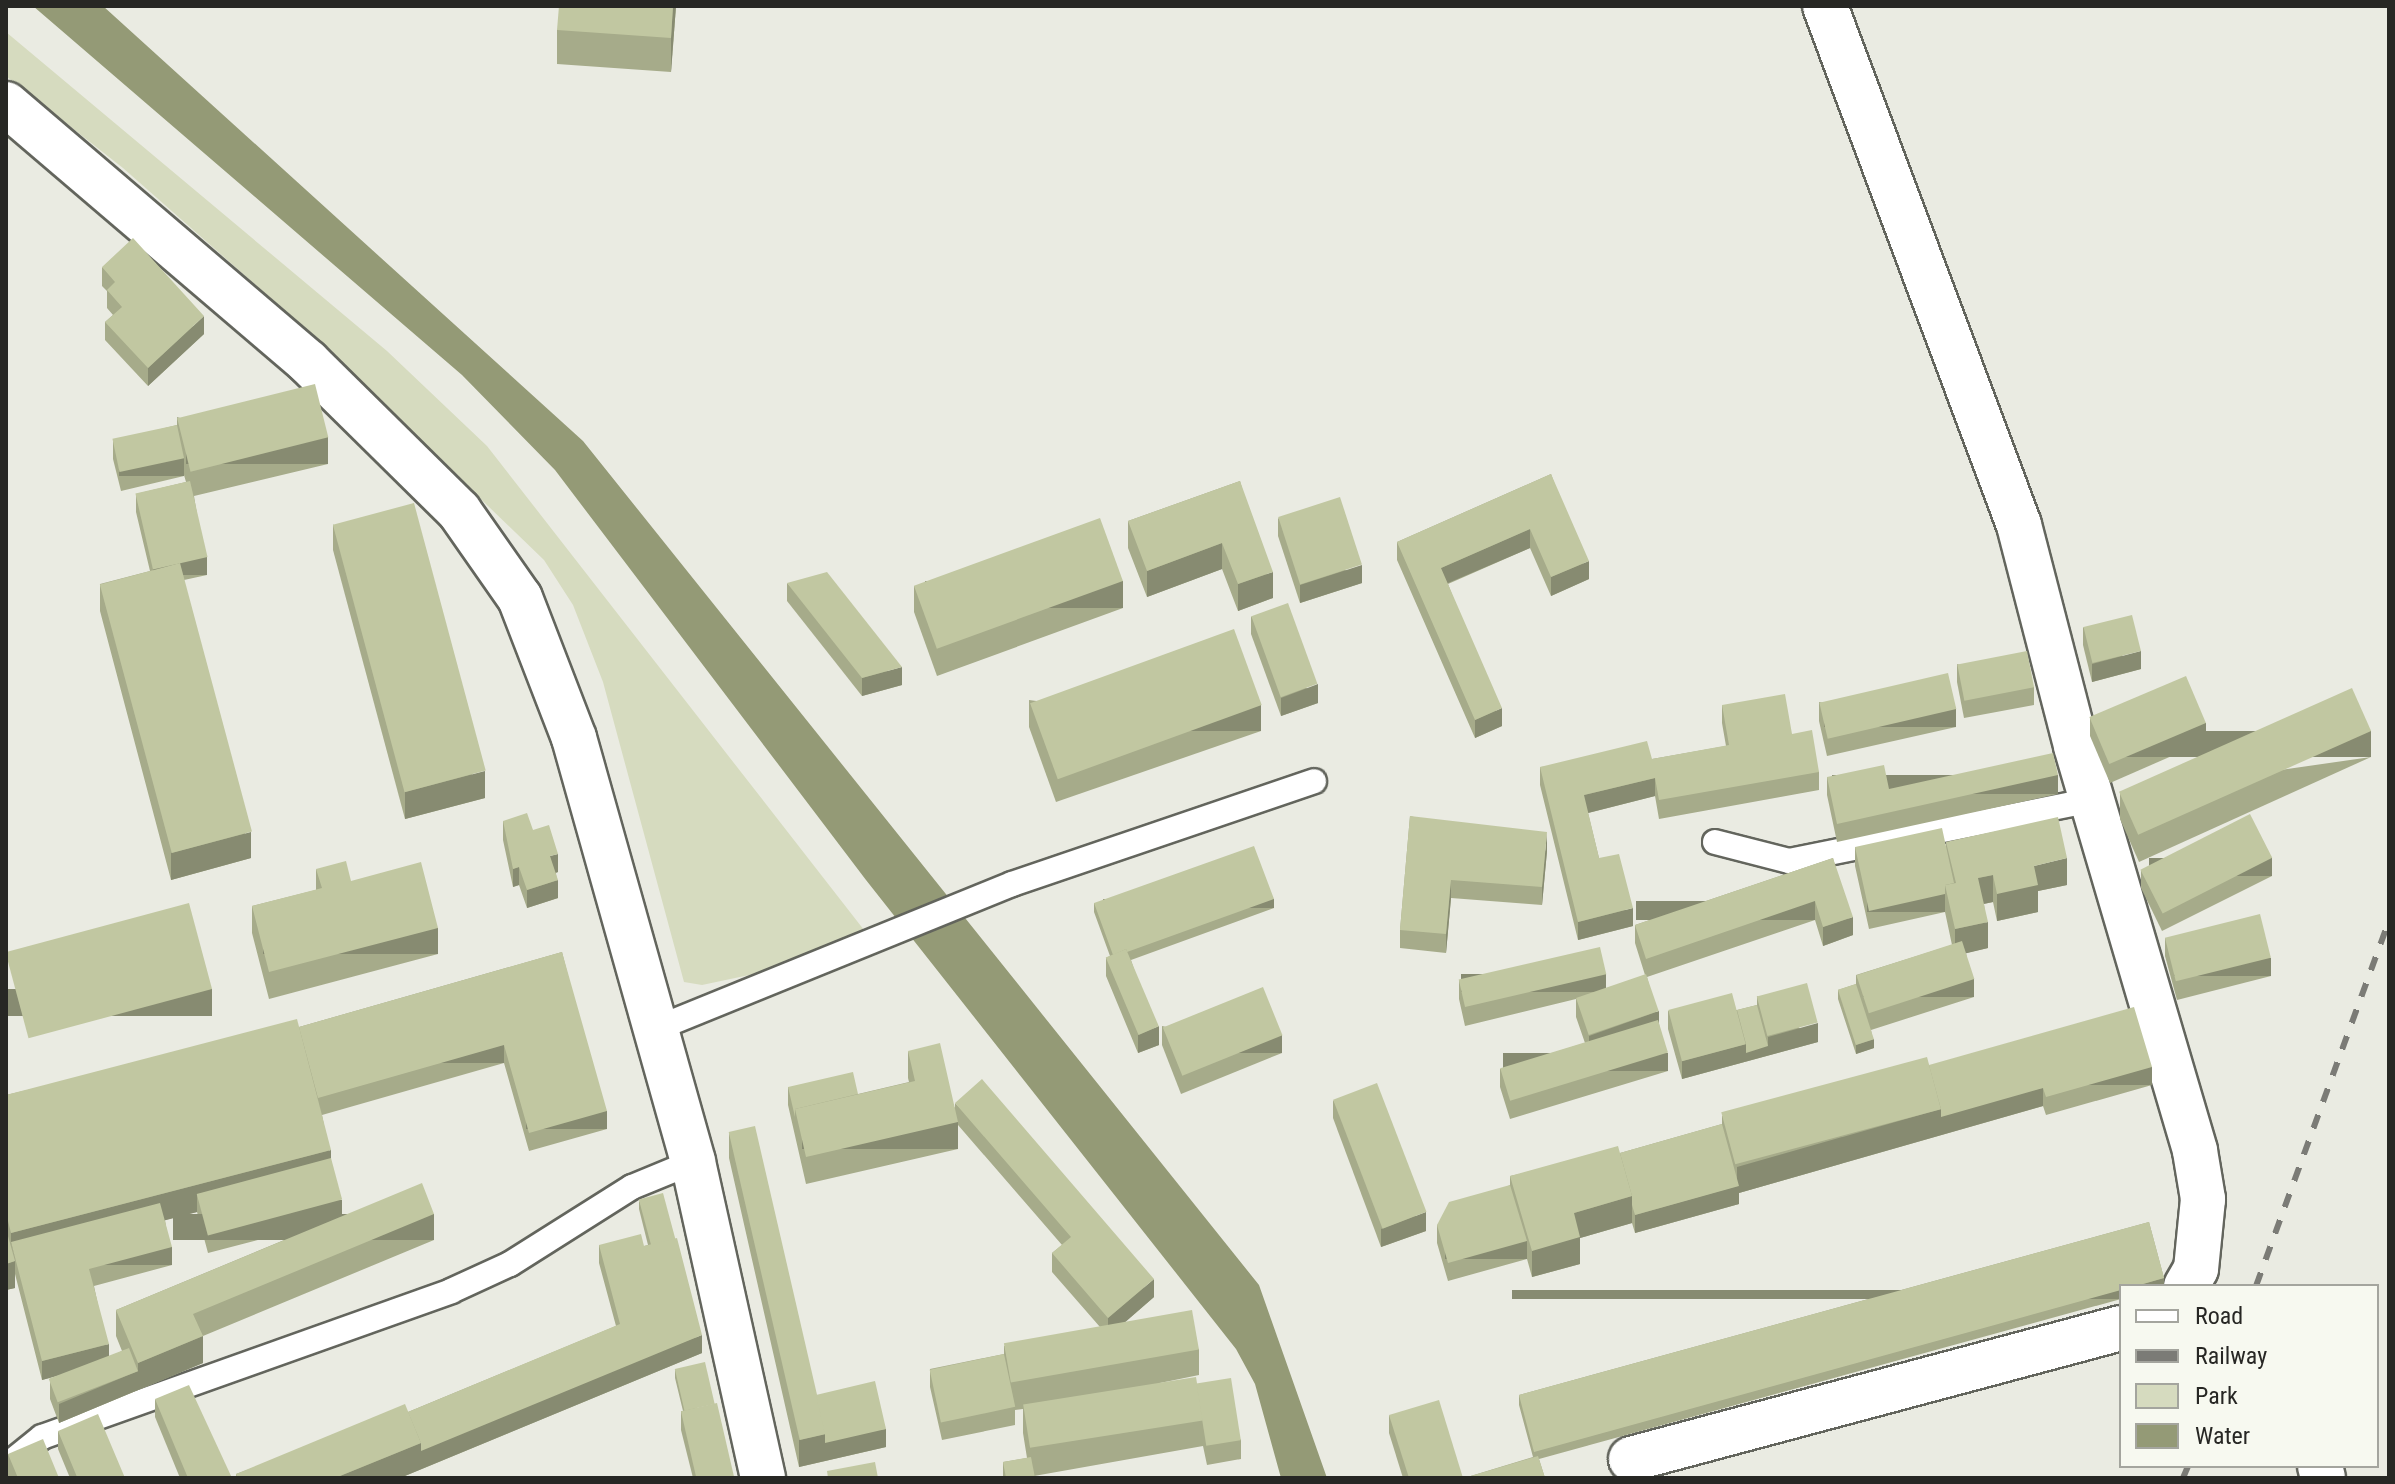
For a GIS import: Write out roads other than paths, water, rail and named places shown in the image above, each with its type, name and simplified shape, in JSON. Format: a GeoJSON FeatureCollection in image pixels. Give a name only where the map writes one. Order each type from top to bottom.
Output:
{"type":"FeatureCollection","features":[{"type":"Feature","properties":{"kind":"street"},"geometry":{"type":"LineString","coordinates":[[1825,6],[2019,525],[2092,800],[2195,1151],[2203,1199],[2196,1269],[2187,1284]]}},
{"type":"Feature","properties":{"kind":"street"},"geometry":{"type":"LineString","coordinates":[[6,104],[308,362],[459,511],[520,598],[574,738],[693,1162],[763,1478]]}},
{"type":"Feature","properties":{"kind":"street"},"geometry":{"type":"LineString","coordinates":[[1631,1459],[2119,1329]]}},
{"type":"Feature","properties":{"kind":"lane"},"geometry":{"type":"LineString","coordinates":[[655,1029],[963,904],[1314,781]]}},
{"type":"Feature","properties":{"kind":"lane"},"geometry":{"type":"LineString","coordinates":[[1715,842],[1789,861],[2092,800]]}},
{"type":"Feature","properties":{"kind":"lane"},"geometry":{"type":"LineString","coordinates":[[6,1466],[42,1437],[451,1291],[510,1264],[632,1187],[693,1162]]}},
{"type":"Feature","properties":{"kind":"water"},"geometry":{"type":"Polygon","coordinates":[[[33,6],[103,6],[583,441],[1259,1285],[1327,1478],[1281,1478],[1255,1384],[1236,1349],[866,880],[555,470],[462,375],[33,6]]]}},
{"type":"Feature","properties":{"kind":"railway"},"geometry":{"type":"LineString","coordinates":[[2257,1284],[2389,920]]}},
{"type":"Feature","properties":{"kind":"railway"},"geometry":{"type":"LineString","coordinates":[[2183,1478],[2187,1468]]}}]}
